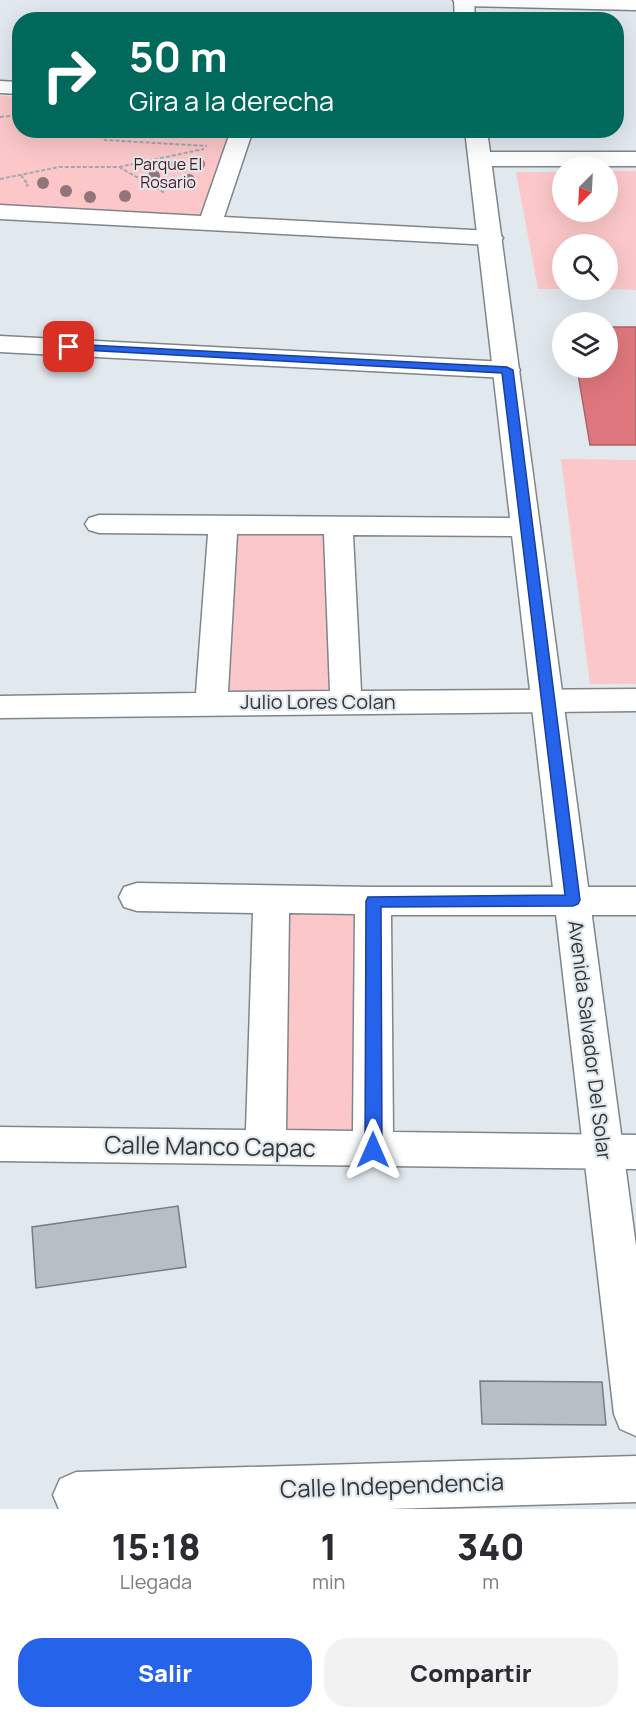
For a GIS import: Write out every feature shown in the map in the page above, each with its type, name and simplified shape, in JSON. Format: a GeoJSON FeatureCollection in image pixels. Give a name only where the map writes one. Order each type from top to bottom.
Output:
{"type":"FeatureCollection","features":[{"type":"Feature","properties":{"kind":"main road"},"geometry":{"type":"LineString","coordinates":[[463,0],[636,4]]}},
{"type":"Feature","properties":{"kind":"main road"},"geometry":{"type":"LineString","coordinates":[[210,224],[239,138]]}},
{"type":"Feature","properties":{"kind":"main road"},"geometry":{"type":"LineString","coordinates":[[479,145],[636,159]]}},
{"type":"Feature","properties":{"kind":"main road","name":"Avenida Salvador Del Solar"},"geometry":{"type":"LineString","coordinates":[[479,145],[573,900],[620,1151],[636,1414]]}},
{"type":"Feature","properties":{"kind":"main road"},"geometry":{"type":"LineString","coordinates":[[0,212],[490,238]]}},
{"type":"Feature","properties":{"kind":"main road"},"geometry":{"type":"LineString","coordinates":[[0,344],[507,370]]}},
{"type":"Feature","properties":{"kind":"main road"},"geometry":{"type":"LineString","coordinates":[[99,524],[526,527]]}},
{"type":"Feature","properties":{"kind":"main road"},"geometry":{"type":"LineString","coordinates":[[211,702],[223,525]]}},
{"type":"Feature","properties":{"kind":"main road"},"geometry":{"type":"LineString","coordinates":[[338,525],[346,703]]}},
{"type":"Feature","properties":{"kind":"main road","name":"Julio Lores Colan"},"geometry":{"type":"LineString","coordinates":[[0,707],[211,702],[636,700]]}},
{"type":"Feature","properties":{"kind":"main road"},"geometry":{"type":"LineString","coordinates":[[137,897],[373,901],[636,901]]}},
{"type":"Feature","properties":{"kind":"main road"},"geometry":{"type":"LineString","coordinates":[[266,1148],[271,900]]}},
{"type":"Feature","properties":{"kind":"main road"},"geometry":{"type":"LineString","coordinates":[[373,901],[373,1150]]}},
{"type":"Feature","properties":{"kind":"main road","name":"Calle Manco Capac"},"geometry":{"type":"LineString","coordinates":[[0,1144],[620,1151]]}},
{"type":"Feature","properties":{"kind":"main road","name":"Calle Independencia"},"geometry":{"type":"LineString","coordinates":[[76,1495],[636,1479]]}},
{"type":"Feature","properties":{"kind":"path"},"geometry":{"type":"LineString","coordinates":[[0,179],[60,167],[118,167],[208,147],[102,138]]}},
{"type":"Feature","properties":{"kind":"path"},"geometry":{"type":"LineString","coordinates":[[118,167],[174,198]]}},
{"type":"Feature","properties":{"kind":"green space","name":"Parque El Rosario"},"geometry":{"type":"Polygon","coordinates":[[[0,96],[12,97],[12,138],[228,138],[200,217],[0,204],[0,96]]]}},
{"type":"Feature","properties":{"kind":"green space"},"geometry":{"type":"Polygon","coordinates":[[[618,171],[636,171],[636,290],[618,289],[618,234],[552,234],[552,289],[538,289],[516,172],[552,172],[552,222],[618,222],[618,171]]]}},
{"type":"Feature","properties":{"kind":"green space"},"geometry":{"type":"Polygon","coordinates":[[[561,459],[636,460],[636,684],[590,684],[561,459]]]}},
{"type":"Feature","properties":{"kind":"green space"},"geometry":{"type":"Polygon","coordinates":[[[233,531],[328,533],[333,694],[223,693],[233,531]]]}},
{"type":"Feature","properties":{"kind":"green space"},"geometry":{"type":"Polygon","coordinates":[[[278,906],[365,909],[366,1141],[275,1139],[278,906]]]}},
{"type":"Feature","properties":{"kind":"shaded area"},"geometry":{"type":"Polygon","coordinates":[[[618,327],[636,327],[636,445],[590,445],[579,378],[618,378],[618,327]]]}},
{"type":"Feature","properties":{"kind":"building"},"geometry":{"type":"Polygon","coordinates":[[[178,1206],[186,1267],[36,1288],[32,1227],[178,1206]]]}},
{"type":"Feature","properties":{"kind":"building"},"geometry":{"type":"Polygon","coordinates":[[[480,1381],[602,1382],[606,1425],[482,1424],[480,1381]]]}},
{"type":"Feature","properties":{"kind":"route"},"geometry":{"type":"LineString","coordinates":[[69,347],[507,370],[573,900],[373,901],[373,1150]]}}]}
